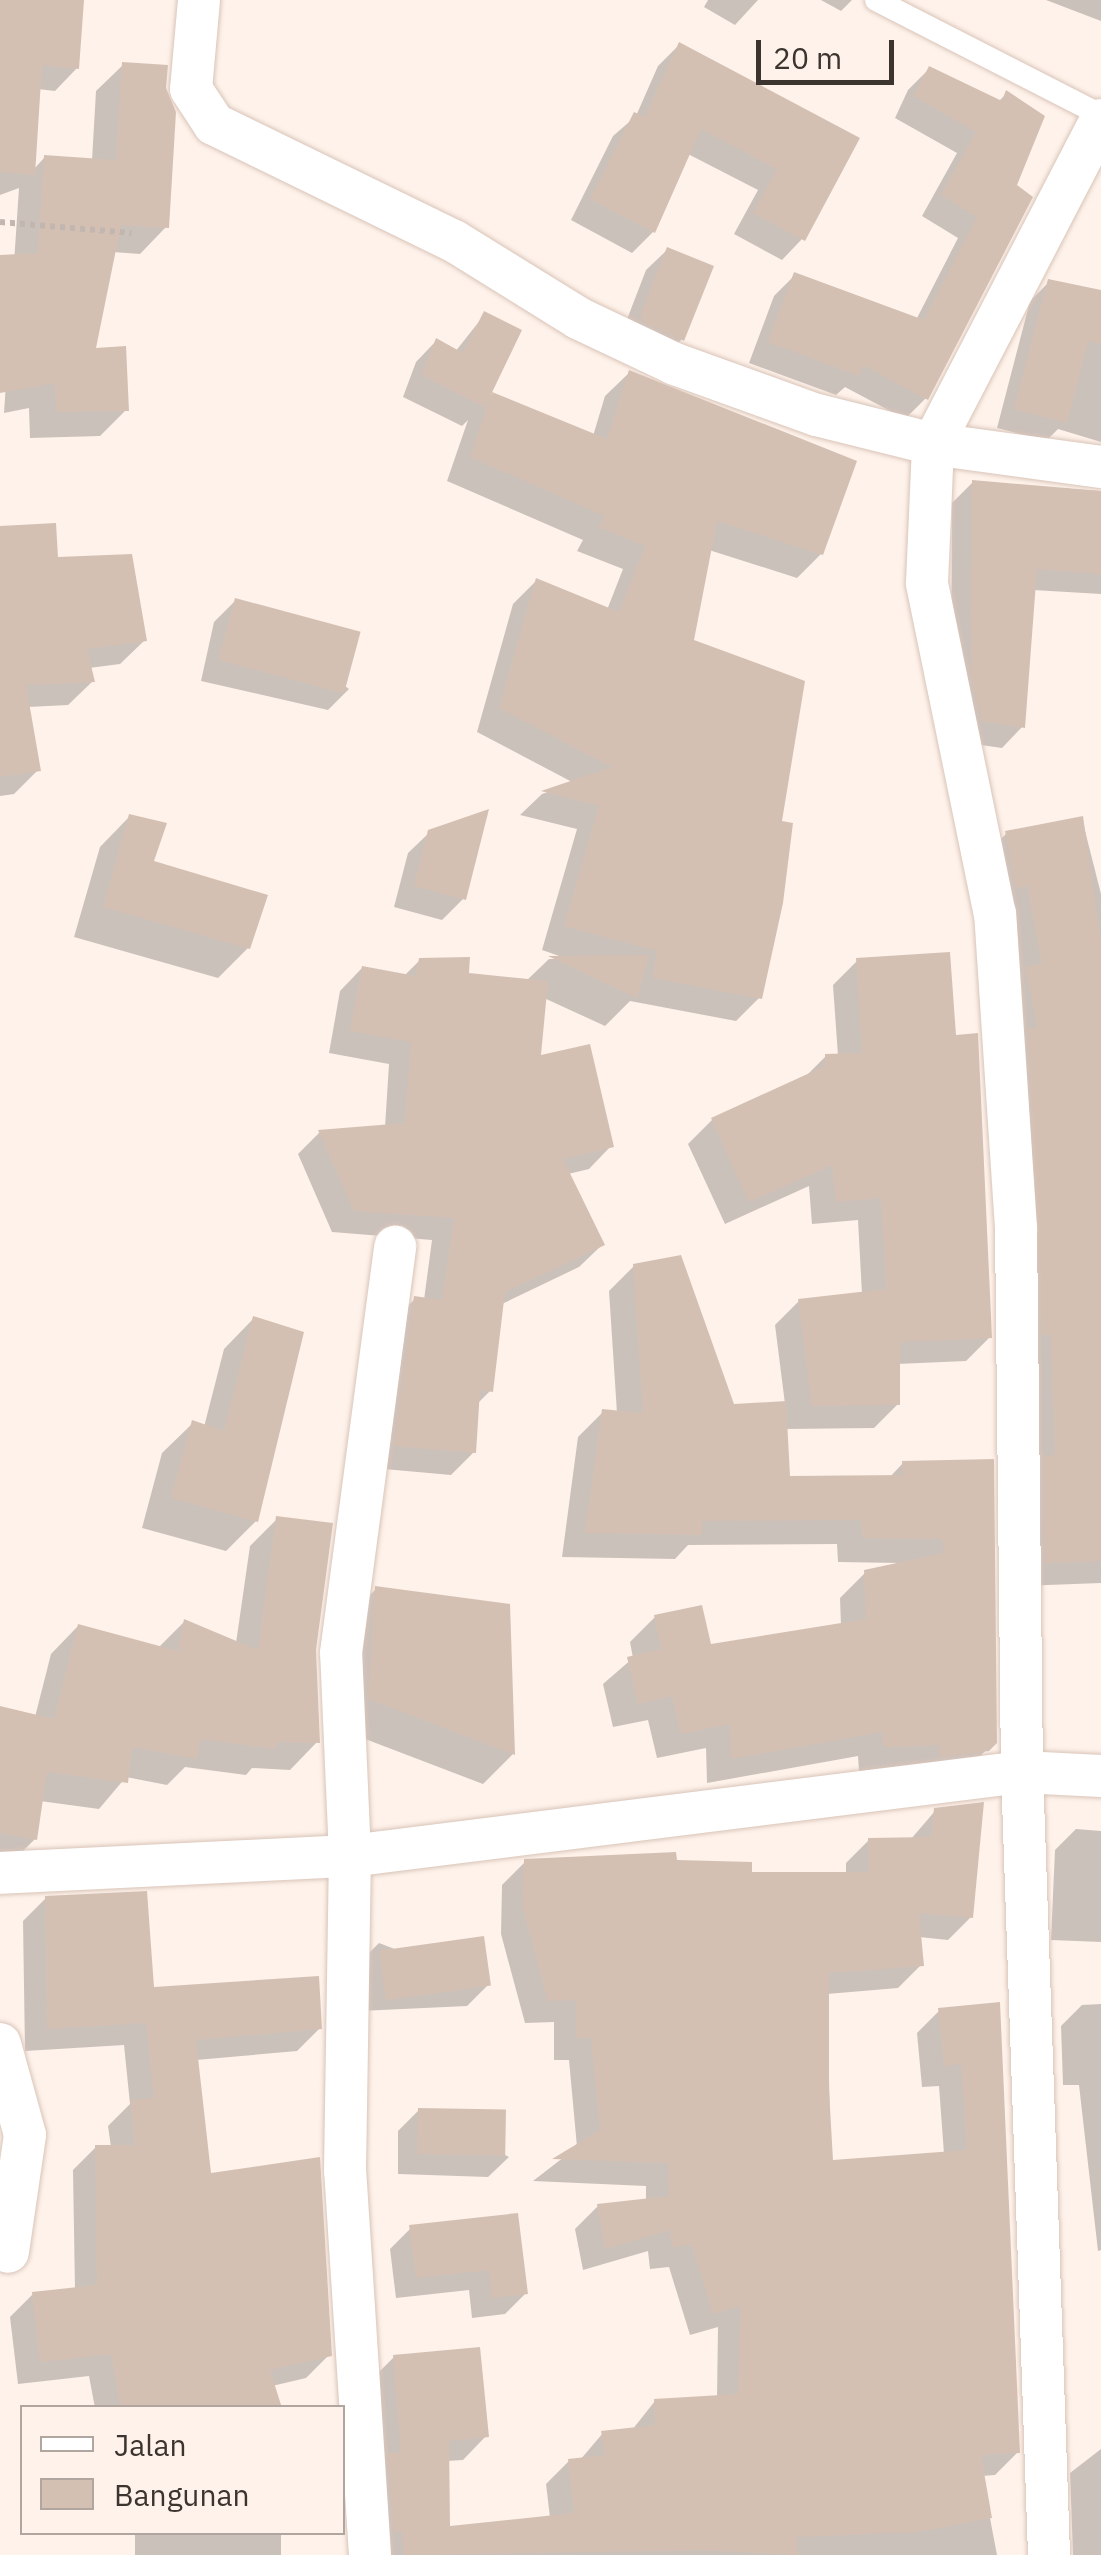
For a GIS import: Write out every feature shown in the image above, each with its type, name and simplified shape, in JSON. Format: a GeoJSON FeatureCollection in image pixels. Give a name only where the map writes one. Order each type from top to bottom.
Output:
{"type":"FeatureCollection","features":[{"type":"Feature","properties":{"kind":"street"},"geometry":{"type":"LineString","coordinates":[[199,0],[191,89],[205,116],[228,133],[454,241],[578,318],[675,364],[817,415],[933,444],[1101,467]]}},
{"type":"Feature","properties":{"kind":"street"},"geometry":{"type":"LineString","coordinates":[[1049,2555],[1022,1772],[1015,1208],[994,915],[928,584],[933,444],[1101,118]]}},
{"type":"Feature","properties":{"kind":"street"},"geometry":{"type":"LineString","coordinates":[[370,2555],[345,2171],[350,1856],[341,1652],[395,1248]]}},
{"type":"Feature","properties":{"kind":"street"},"geometry":{"type":"LineString","coordinates":[[0,1873],[350,1856],[1022,1772],[1101,1776]]}},
{"type":"Feature","properties":{"kind":"street"},"geometry":{"type":"LineString","coordinates":[[0,2044],[25,2135],[8,2252]]}},
{"type":"Feature","properties":{"kind":"lane"},"geometry":{"type":"LineString","coordinates":[[876,0],[1101,118]]}},
{"type":"Feature","properties":{"kind":"path"},"geometry":{"type":"LineString","coordinates":[[0,222],[132,233]]}},
{"type":"Feature","properties":{"kind":"building"},"geometry":{"type":"Polygon","coordinates":[[[0,0],[84,0],[79,69],[42,65],[35,175],[0,172],[0,0]]]}},
{"type":"Feature","properties":{"kind":"building"},"geometry":{"type":"Polygon","coordinates":[[[679,42],[860,138],[805,241],[753,213],[777,169],[701,129],[655,233],[590,199],[634,112],[645,117],[679,42]]]}},
{"type":"Feature","properties":{"kind":"building"},"geometry":{"type":"Polygon","coordinates":[[[122,62],[168,65],[166,88],[176,112],[169,228],[121,225],[96,348],[126,346],[129,411],[56,412],[55,383],[0,393],[0,255],[38,253],[44,155],[116,160],[122,62]]]}},
{"type":"Feature","properties":{"kind":"building"},"geometry":{"type":"Polygon","coordinates":[[[929,66],[1002,101],[1006,90],[1045,116],[1017,185],[1033,197],[928,400],[863,365],[859,376],[768,342],[794,272],[924,320],[977,217],[941,195],[976,132],[914,96],[929,66]]]}},
{"type":"Feature","properties":{"kind":"building"},"geometry":{"type":"Polygon","coordinates":[[[667,247],[714,266],[684,341],[643,321],[641,313],[667,247]]]}},
{"type":"Feature","properties":{"kind":"building"},"geometry":{"type":"Polygon","coordinates":[[[1048,279],[1101,290],[1101,344],[1088,341],[1067,423],[1014,409],[1048,279]]]}},
{"type":"Feature","properties":{"kind":"building"},"geometry":{"type":"Polygon","coordinates":[[[484,311],[522,330],[485,407],[422,375],[436,338],[463,353],[484,311]]]}},
{"type":"Feature","properties":{"kind":"building"},"geometry":{"type":"Polygon","coordinates":[[[629,370],[857,461],[823,555],[717,521],[694,640],[805,681],[782,821],[793,823],[783,903],[762,999],[653,978],[657,951],[564,926],[599,806],[541,791],[612,767],[499,708],[536,578],[619,612],[645,546],[599,527],[605,516],[470,457],[492,392],[607,439],[629,370]]]}},
{"type":"Feature","properties":{"kind":"building"},"geometry":{"type":"Polygon","coordinates":[[[972,480],[1101,491],[1101,574],[1037,569],[1025,728],[981,721],[971,674],[972,480]]]}},
{"type":"Feature","properties":{"kind":"building"},"geometry":{"type":"Polygon","coordinates":[[[56,523],[58,557],[132,554],[147,641],[87,649],[95,682],[26,685],[41,771],[0,777],[0,526],[56,523]]]}},
{"type":"Feature","properties":{"kind":"building"},"geometry":{"type":"Polygon","coordinates":[[[235,598],[361,632],[344,693],[218,660],[235,598]]]}},
{"type":"Feature","properties":{"kind":"building"},"geometry":{"type":"Polygon","coordinates":[[[489,809],[466,900],[414,886],[428,830],[489,809]]]}},
{"type":"Feature","properties":{"kind":"building"},"geometry":{"type":"Polygon","coordinates":[[[129,814],[167,823],[154,861],[268,895],[250,949],[103,907],[129,814]]]}},
{"type":"Feature","properties":{"kind":"building"},"geometry":{"type":"Polygon","coordinates":[[[1083,816],[1101,943],[1101,1561],[1045,1563],[1044,1456],[1055,1455],[1051,1335],[1042,1335],[1028,1028],[1038,1028],[1025,967],[1042,963],[1027,886],[1016,888],[1005,831],[1083,816]]]}},
{"type":"Feature","properties":{"kind":"building"},"geometry":{"type":"Polygon","coordinates":[[[950,952],[956,1035],[978,1033],[992,1338],[900,1342],[900,1405],[812,1406],[798,1299],[886,1289],[881,1198],[836,1202],[832,1165],[749,1202],[711,1118],[825,1066],[825,1054],[862,1053],[856,958],[950,952]]]}},
{"type":"Feature","properties":{"kind":"building"},"geometry":{"type":"Polygon","coordinates":[[[649,955],[637,998],[548,956],[649,955]]]}},
{"type":"Feature","properties":{"kind":"building"},"geometry":{"type":"Polygon","coordinates":[[[470,957],[469,973],[548,981],[541,1055],[590,1044],[614,1147],[563,1159],[605,1245],[505,1292],[493,1392],[480,1390],[476,1453],[394,1446],[414,1296],[442,1300],[454,1218],[354,1211],[318,1130],[405,1123],[411,1042],[350,1031],[362,966],[416,976],[419,958],[470,957]]]}},
{"type":"Feature","properties":{"kind":"building"},"geometry":{"type":"Polygon","coordinates":[[[681,1255],[734,1404],[786,1401],[790,1476],[903,1475],[902,1461],[994,1459],[997,1743],[989,1751],[939,1757],[940,1745],[883,1747],[882,1732],[731,1759],[730,1724],[681,1734],[672,1696],[638,1704],[627,1657],[661,1649],[654,1615],[702,1605],[711,1644],[866,1619],[864,1570],[944,1553],[942,1539],[862,1538],[861,1520],[702,1521],[702,1535],[585,1533],[602,1409],[643,1413],[633,1264],[681,1255]]]}},
{"type":"Feature","properties":{"kind":"building"},"geometry":{"type":"Polygon","coordinates":[[[253,1316],[304,1332],[258,1522],[171,1498],[192,1420],[224,1431],[253,1316]]]}},
{"type":"Feature","properties":{"kind":"building"},"geometry":{"type":"Polygon","coordinates":[[[276,1516],[333,1523],[316,1650],[320,1743],[276,1742],[275,1749],[200,1739],[197,1759],[132,1747],[128,1783],[47,1772],[37,1840],[0,1833],[0,1706],[54,1719],[78,1624],[178,1651],[184,1619],[258,1650],[276,1516]]]}},
{"type":"Feature","properties":{"kind":"building"},"geometry":{"type":"Polygon","coordinates":[[[375,1586],[510,1604],[515,1755],[368,1699],[375,1586]]]}},
{"type":"Feature","properties":{"kind":"building"},"geometry":{"type":"Polygon","coordinates":[[[984,1802],[973,1918],[919,1913],[924,1966],[829,1973],[829,2091],[833,2160],[967,2150],[961,2064],[944,2066],[938,2008],[1000,2002],[1020,2453],[981,2455],[992,2518],[916,2532],[796,2537],[798,2555],[705,2550],[404,2555],[402,2531],[394,2532],[388,2453],[401,2453],[393,2355],[480,2347],[489,2437],[449,2441],[450,2526],[574,2513],[568,2459],[605,2455],[601,2431],[655,2425],[654,2399],[738,2394],[740,2306],[713,2314],[692,2245],[672,2247],[670,2230],[605,2249],[597,2204],[669,2196],[668,2163],[552,2159],[600,2130],[591,2038],[576,2038],[576,2000],[548,2001],[523,1909],[524,1859],[676,1852],[677,1860],[752,1862],[752,1872],[868,1872],[868,1838],[931,1837],[934,1808],[984,1802]]]}},
{"type":"Feature","properties":{"kind":"building"},"geometry":{"type":"Polygon","coordinates":[[[147,1891],[154,1987],[319,1976],[322,2029],[196,2040],[211,2173],[320,2157],[332,2356],[270,2370],[281,2405],[120,2405],[111,2354],[40,2362],[32,2292],[97,2285],[95,2145],[135,2145],[130,2100],[154,2098],[146,2023],[47,2029],[45,1896],[147,1891]]]}},
{"type":"Feature","properties":{"kind":"building"},"geometry":{"type":"Polygon","coordinates":[[[484,1936],[491,1986],[386,2000],[379,1951],[484,1936]]]}},
{"type":"Feature","properties":{"kind":"building"},"geometry":{"type":"Polygon","coordinates":[[[418,2108],[506,2110],[505,2156],[417,2154],[418,2108]]]}},
{"type":"Feature","properties":{"kind":"building"},"geometry":{"type":"Polygon","coordinates":[[[518,2213],[528,2294],[492,2298],[489,2270],[416,2278],[409,2225],[518,2213]]]}}]}
